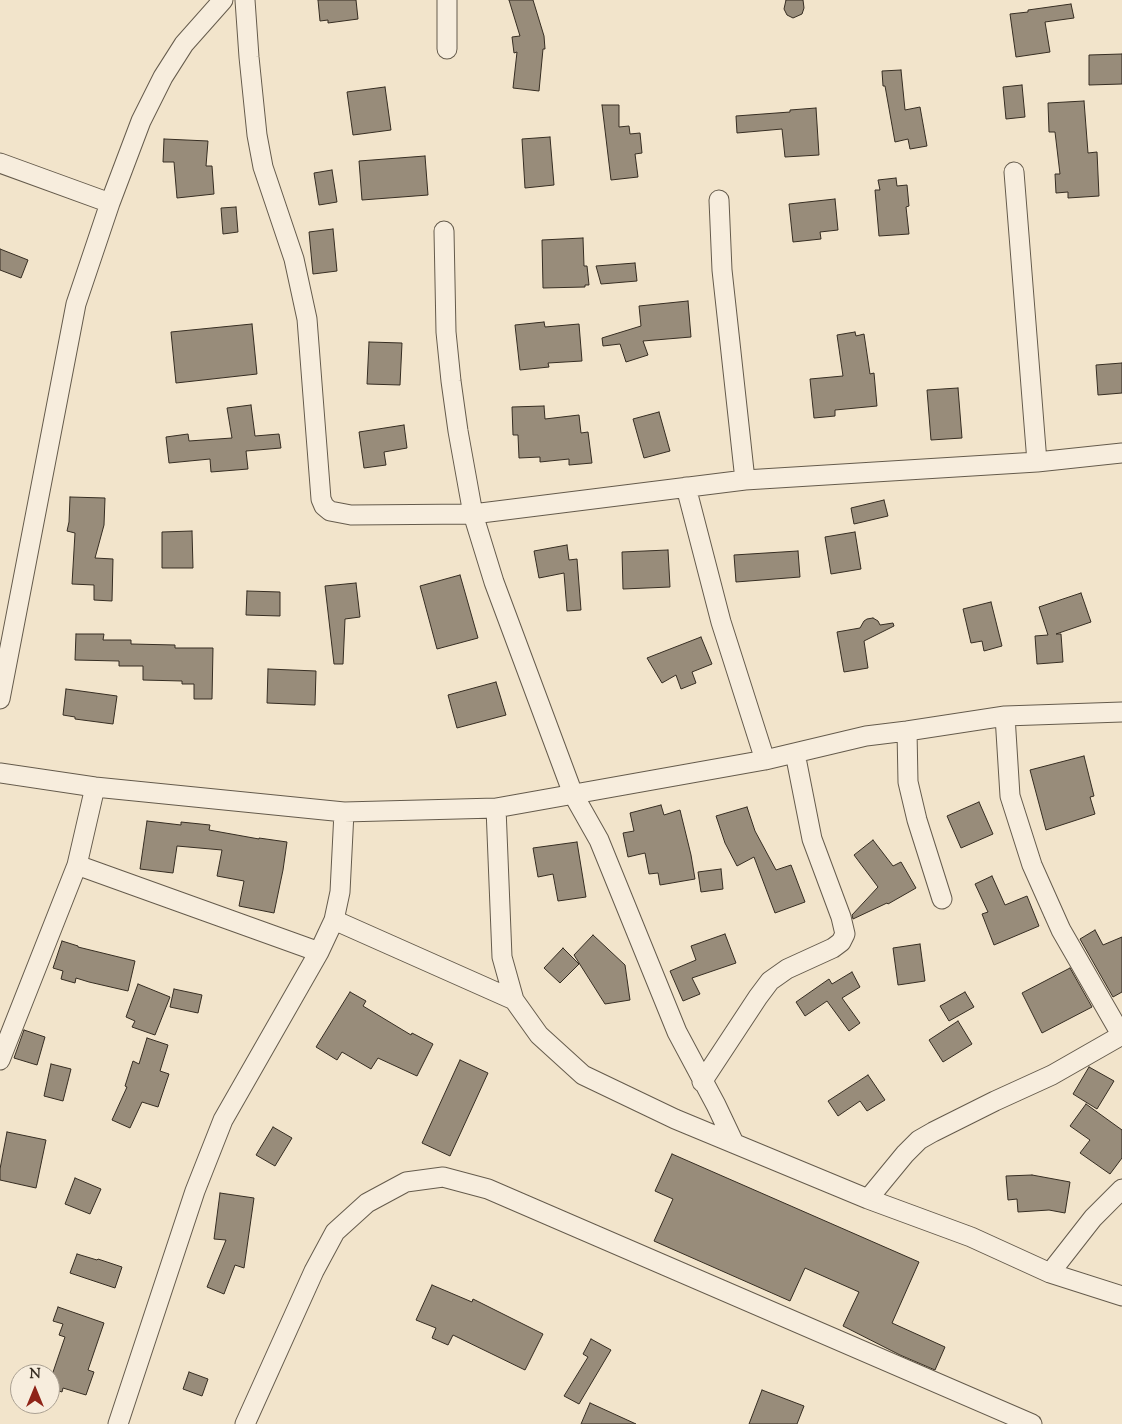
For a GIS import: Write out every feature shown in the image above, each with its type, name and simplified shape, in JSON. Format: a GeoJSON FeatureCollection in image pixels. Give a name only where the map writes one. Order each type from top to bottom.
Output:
{"type":"FeatureCollection","features":[{"type":"Feature","properties":{"kind":"street"},"geometry":{"type":"LineString","coordinates":[[0,699],[76,304],[110,203],[141,121],[163,77],[184,44],[223,0]]}},
{"type":"Feature","properties":{"kind":"street"},"geometry":{"type":"LineString","coordinates":[[245,0],[257,135],[263,167],[294,259],[306,319],[321,499],[324,506],[330,511],[351,516],[473,514],[745,480],[1037,462],[1122,452]]}},
{"type":"Feature","properties":{"kind":"street"},"geometry":{"type":"LineString","coordinates":[[447,0],[447,49]]}},
{"type":"Feature","properties":{"kind":"street"},"geometry":{"type":"LineString","coordinates":[[0,163],[110,203]]}},
{"type":"Feature","properties":{"kind":"street"},"geometry":{"type":"LineString","coordinates":[[1014,172],[1037,462]]}},
{"type":"Feature","properties":{"kind":"street"},"geometry":{"type":"LineString","coordinates":[[719,200],[722,270],[745,480]]}},
{"type":"Feature","properties":{"kind":"street"},"geometry":{"type":"LineString","coordinates":[[444,231],[446,332],[458,431],[473,514],[494,582],[573,794],[599,840],[677,1032],[734,1143]]}},
{"type":"Feature","properties":{"kind":"street"},"geometry":{"type":"LineString","coordinates":[[686,487],[721,622],[765,760]]}},
{"type":"Feature","properties":{"kind":"street"},"geometry":{"type":"LineString","coordinates":[[0,773],[95,787],[344,812],[496,808],[796,754],[866,736],[1006,716],[1122,712]]}},
{"type":"Feature","properties":{"kind":"street"},"geometry":{"type":"LineString","coordinates":[[868,1199],[919,1140],[995,1101],[1052,1075],[1122,1036],[1061,930],[1032,865],[1010,796],[1006,716]]}},
{"type":"Feature","properties":{"kind":"street"},"geometry":{"type":"LineString","coordinates":[[907,731],[908,782],[917,820],[942,899]]}},
{"type":"Feature","properties":{"kind":"street"},"geometry":{"type":"LineString","coordinates":[[702,1082],[770,981],[787,970],[833,948],[841,942],[845,934],[841,917],[812,839],[796,754]]}},
{"type":"Feature","properties":{"kind":"street"},"geometry":{"type":"LineString","coordinates":[[0,1060],[77,865],[95,787]]}},
{"type":"Feature","properties":{"kind":"street"},"geometry":{"type":"LineString","coordinates":[[496,808],[502,957],[514,1000],[539,1035],[583,1075],[675,1119],[868,1199],[971,1237],[1050,1273],[1122,1296]]}},
{"type":"Feature","properties":{"kind":"street"},"geometry":{"type":"LineString","coordinates":[[118,1424],[195,1191],[223,1120],[319,952],[334,920],[340,892],[344,812]]}},
{"type":"Feature","properties":{"kind":"street"},"geometry":{"type":"LineString","coordinates":[[77,865],[319,952]]}},
{"type":"Feature","properties":{"kind":"street"},"geometry":{"type":"LineString","coordinates":[[334,920],[514,1000]]}},
{"type":"Feature","properties":{"kind":"street"},"geometry":{"type":"LineString","coordinates":[[245,1424],[314,1271],[335,1232],[367,1203],[406,1182],[443,1177],[488,1189],[1032,1424]]}},
{"type":"Feature","properties":{"kind":"street"},"geometry":{"type":"LineString","coordinates":[[1050,1273],[1093,1218],[1122,1189]]}},
{"type":"Feature","properties":{"kind":"building"},"geometry":{"type":"Polygon","coordinates":[[[318,0],[356,0],[358,19],[328,23],[328,20],[320,21],[318,0]]]}},
{"type":"Feature","properties":{"kind":"building"},"geometry":{"type":"Polygon","coordinates":[[[509,0],[533,0],[544,36],[545,49],[543,49],[539,91],[513,88],[517,52],[514,53],[512,37],[520,36],[509,0]]]}},
{"type":"Feature","properties":{"kind":"building"},"geometry":{"type":"Polygon","coordinates":[[[786,0],[803,0],[804,8],[802,14],[793,18],[787,15],[784,9],[786,0]]]}},
{"type":"Feature","properties":{"kind":"building"},"geometry":{"type":"Polygon","coordinates":[[[1071,4],[1074,18],[1045,22],[1050,52],[1016,57],[1010,14],[1071,4]]]}},
{"type":"Feature","properties":{"kind":"building"},"geometry":{"type":"Polygon","coordinates":[[[1122,54],[1122,84],[1089,85],[1089,55],[1122,54]]]}},
{"type":"Feature","properties":{"kind":"building"},"geometry":{"type":"Polygon","coordinates":[[[901,70],[905,110],[920,107],[927,146],[910,149],[908,139],[895,142],[885,86],[883,86],[882,71],[901,70]]]}},
{"type":"Feature","properties":{"kind":"building"},"geometry":{"type":"Polygon","coordinates":[[[1022,85],[1025,117],[1006,119],[1003,87],[1022,85]]]}},
{"type":"Feature","properties":{"kind":"building"},"geometry":{"type":"Polygon","coordinates":[[[385,87],[391,130],[353,135],[347,92],[385,87]]]}},
{"type":"Feature","properties":{"kind":"building"},"geometry":{"type":"Polygon","coordinates":[[[1084,101],[1088,153],[1097,152],[1099,196],[1068,198],[1068,192],[1056,193],[1055,174],[1060,174],[1055,132],[1049,132],[1048,103],[1084,101]]]}},
{"type":"Feature","properties":{"kind":"building"},"geometry":{"type":"Polygon","coordinates":[[[602,105],[619,105],[619,127],[629,126],[630,134],[640,133],[642,153],[635,154],[638,177],[611,180],[602,105]]]}},
{"type":"Feature","properties":{"kind":"building"},"geometry":{"type":"Polygon","coordinates":[[[816,108],[819,155],[785,157],[782,129],[737,133],[736,116],[816,108]]]}},
{"type":"Feature","properties":{"kind":"building"},"geometry":{"type":"Polygon","coordinates":[[[550,137],[554,185],[525,188],[522,139],[550,137]]]}},
{"type":"Feature","properties":{"kind":"building"},"geometry":{"type":"Polygon","coordinates":[[[164,139],[208,141],[206,166],[212,166],[214,194],[177,198],[174,162],[163,162],[164,139]]]}},
{"type":"Feature","properties":{"kind":"building"},"geometry":{"type":"Polygon","coordinates":[[[425,156],[428,195],[362,200],[359,161],[425,156]]]}},
{"type":"Feature","properties":{"kind":"building"},"geometry":{"type":"Polygon","coordinates":[[[332,170],[337,202],[319,205],[314,173],[332,170]]]}},
{"type":"Feature","properties":{"kind":"building"},"geometry":{"type":"Polygon","coordinates":[[[896,178],[897,186],[907,185],[909,206],[906,207],[909,234],[879,236],[875,190],[880,190],[878,180],[896,178]]]}},
{"type":"Feature","properties":{"kind":"building"},"geometry":{"type":"Polygon","coordinates":[[[835,199],[838,230],[820,232],[821,239],[793,242],[789,204],[835,199]]]}},
{"type":"Feature","properties":{"kind":"building"},"geometry":{"type":"Polygon","coordinates":[[[236,207],[238,232],[223,234],[221,208],[236,207]]]}},
{"type":"Feature","properties":{"kind":"building"},"geometry":{"type":"Polygon","coordinates":[[[333,229],[337,271],[313,274],[309,232],[333,229]]]}},
{"type":"Feature","properties":{"kind":"building"},"geometry":{"type":"Polygon","coordinates":[[[583,238],[584,266],[587,266],[589,285],[585,285],[585,287],[543,288],[542,240],[583,238]]]}},
{"type":"Feature","properties":{"kind":"building"},"geometry":{"type":"Polygon","coordinates":[[[0,249],[28,260],[21,278],[0,270],[0,249]]]}},
{"type":"Feature","properties":{"kind":"building"},"geometry":{"type":"Polygon","coordinates":[[[635,263],[637,281],[601,284],[596,266],[635,263]]]}},
{"type":"Feature","properties":{"kind":"building"},"geometry":{"type":"Polygon","coordinates":[[[688,301],[691,337],[643,341],[648,355],[626,362],[620,344],[603,346],[602,338],[641,326],[639,306],[688,301]]]}},
{"type":"Feature","properties":{"kind":"building"},"geometry":{"type":"Polygon","coordinates":[[[544,322],[545,327],[579,324],[582,361],[548,363],[549,367],[520,370],[515,325],[544,322]]]}},
{"type":"Feature","properties":{"kind":"building"},"geometry":{"type":"Polygon","coordinates":[[[252,324],[257,374],[176,383],[171,332],[252,324]]]}},
{"type":"Feature","properties":{"kind":"building"},"geometry":{"type":"Polygon","coordinates":[[[855,332],[856,336],[864,334],[870,374],[874,373],[877,406],[835,410],[835,416],[814,418],[810,379],[843,376],[837,335],[855,332]]]}},
{"type":"Feature","properties":{"kind":"building"},"geometry":{"type":"Polygon","coordinates":[[[369,342],[402,343],[400,385],[367,384],[369,342]]]}},
{"type":"Feature","properties":{"kind":"building"},"geometry":{"type":"Polygon","coordinates":[[[1122,363],[1122,393],[1098,395],[1096,365],[1122,363]]]}},
{"type":"Feature","properties":{"kind":"building"},"geometry":{"type":"Polygon","coordinates":[[[958,388],[962,438],[931,440],[927,390],[958,388]]]}},
{"type":"Feature","properties":{"kind":"building"},"geometry":{"type":"Polygon","coordinates":[[[251,405],[255,436],[279,434],[281,448],[246,451],[248,469],[211,472],[210,459],[169,463],[166,437],[188,434],[189,441],[232,438],[227,408],[251,405]]]}},
{"type":"Feature","properties":{"kind":"building"},"geometry":{"type":"Polygon","coordinates":[[[544,406],[545,419],[579,415],[581,433],[588,432],[592,463],[569,465],[569,459],[540,462],[540,457],[519,458],[518,435],[513,435],[512,407],[544,406]]]}},
{"type":"Feature","properties":{"kind":"building"},"geometry":{"type":"Polygon","coordinates":[[[659,412],[670,451],[644,458],[633,419],[659,412]]]}},
{"type":"Feature","properties":{"kind":"building"},"geometry":{"type":"Polygon","coordinates":[[[404,425],[407,448],[384,452],[386,465],[364,468],[359,432],[404,425]]]}},
{"type":"Feature","properties":{"kind":"building"},"geometry":{"type":"Polygon","coordinates":[[[70,497],[105,498],[104,525],[95,558],[113,559],[112,601],[94,600],[94,585],[72,584],[75,533],[67,531],[70,497]]]}},
{"type":"Feature","properties":{"kind":"building"},"geometry":{"type":"Polygon","coordinates":[[[884,500],[888,516],[854,524],[851,508],[884,500]]]}},
{"type":"Feature","properties":{"kind":"building"},"geometry":{"type":"Polygon","coordinates":[[[192,531],[193,568],[162,568],[162,532],[192,531]]]}},
{"type":"Feature","properties":{"kind":"building"},"geometry":{"type":"Polygon","coordinates":[[[855,532],[861,569],[831,574],[825,537],[855,532]]]}},
{"type":"Feature","properties":{"kind":"building"},"geometry":{"type":"Polygon","coordinates":[[[567,545],[569,560],[577,559],[581,610],[567,611],[564,573],[539,578],[534,551],[567,545]]]}},
{"type":"Feature","properties":{"kind":"building"},"geometry":{"type":"Polygon","coordinates":[[[668,550],[670,587],[623,589],[622,552],[668,550]]]}},
{"type":"Feature","properties":{"kind":"building"},"geometry":{"type":"Polygon","coordinates":[[[798,551],[800,577],[736,582],[734,555],[798,551]]]}},
{"type":"Feature","properties":{"kind":"building"},"geometry":{"type":"Polygon","coordinates":[[[460,575],[478,638],[437,649],[420,586],[460,575]]]}},
{"type":"Feature","properties":{"kind":"building"},"geometry":{"type":"Polygon","coordinates":[[[356,583],[360,617],[345,619],[343,664],[334,664],[325,586],[356,583]]]}},
{"type":"Feature","properties":{"kind":"building"},"geometry":{"type":"Polygon","coordinates":[[[247,591],[280,592],[280,616],[246,615],[247,591]]]}},
{"type":"Feature","properties":{"kind":"building"},"geometry":{"type":"Polygon","coordinates":[[[1081,593],[1091,622],[1056,634],[1061,634],[1063,662],[1037,664],[1035,636],[1048,635],[1039,607],[1081,593]]]}},
{"type":"Feature","properties":{"kind":"building"},"geometry":{"type":"Polygon","coordinates":[[[991,602],[1002,646],[984,651],[982,641],[971,643],[963,609],[991,602]]]}},
{"type":"Feature","properties":{"kind":"building"},"geometry":{"type":"Polygon","coordinates":[[[873,618],[880,625],[893,623],[894,626],[864,641],[868,668],[844,672],[837,632],[860,628],[864,621],[873,618]]]}},
{"type":"Feature","properties":{"kind":"building"},"geometry":{"type":"Polygon","coordinates":[[[76,634],[104,634],[103,640],[131,640],[131,644],[175,645],[175,648],[213,648],[212,699],[194,699],[194,684],[182,684],[182,681],[143,680],[143,666],[119,666],[119,661],[75,660],[76,634]]]}},
{"type":"Feature","properties":{"kind":"building"},"geometry":{"type":"Polygon","coordinates":[[[701,637],[712,664],[692,672],[696,683],[681,689],[676,675],[662,683],[647,658],[701,637]]]}},
{"type":"Feature","properties":{"kind":"building"},"geometry":{"type":"Polygon","coordinates":[[[268,669],[316,671],[315,705],[267,703],[268,669]]]}},
{"type":"Feature","properties":{"kind":"building"},"geometry":{"type":"Polygon","coordinates":[[[496,682],[506,715],[457,728],[448,695],[496,682]]]}},
{"type":"Feature","properties":{"kind":"building"},"geometry":{"type":"Polygon","coordinates":[[[66,689],[117,696],[113,724],[75,719],[75,717],[63,715],[66,689]]]}},
{"type":"Feature","properties":{"kind":"building"},"geometry":{"type":"Polygon","coordinates":[[[1084,756],[1094,796],[1090,797],[1095,814],[1046,830],[1030,770],[1084,756]]]}},
{"type":"Feature","properties":{"kind":"building"},"geometry":{"type":"Polygon","coordinates":[[[979,802],[993,834],[961,848],[947,816],[979,802]]]}},
{"type":"Feature","properties":{"kind":"building"},"geometry":{"type":"Polygon","coordinates":[[[661,805],[664,815],[680,810],[695,879],[660,885],[658,873],[649,874],[645,853],[628,857],[623,833],[634,831],[630,813],[661,805]]]}},
{"type":"Feature","properties":{"kind":"building"},"geometry":{"type":"Polygon","coordinates":[[[747,807],[755,831],[776,870],[791,865],[805,902],[775,913],[754,857],[737,866],[725,843],[716,816],[747,807]]]}},
{"type":"Feature","properties":{"kind":"building"},"geometry":{"type":"Polygon","coordinates":[[[147,821],[181,825],[181,822],[210,825],[209,830],[287,842],[274,913],[239,906],[244,881],[217,876],[222,850],[177,846],[173,873],[140,869],[147,821]]]}},
{"type":"Feature","properties":{"kind":"building"},"geometry":{"type":"Polygon","coordinates":[[[873,840],[893,866],[901,862],[916,888],[888,904],[853,919],[852,915],[878,887],[854,855],[873,840]]]}},
{"type":"Feature","properties":{"kind":"building"},"geometry":{"type":"Polygon","coordinates":[[[577,842],[586,897],[558,901],[553,874],[538,877],[533,848],[577,842]]]}},
{"type":"Feature","properties":{"kind":"building"},"geometry":{"type":"Polygon","coordinates":[[[721,869],[723,889],[701,892],[698,872],[721,869]]]}},
{"type":"Feature","properties":{"kind":"building"},"geometry":{"type":"Polygon","coordinates":[[[992,876],[1005,905],[1027,896],[1039,926],[994,945],[982,914],[988,912],[975,884],[992,876]]]}},
{"type":"Feature","properties":{"kind":"building"},"geometry":{"type":"Polygon","coordinates":[[[1095,930],[1103,945],[1122,937],[1122,992],[1113,997],[1080,939],[1095,930]]]}},
{"type":"Feature","properties":{"kind":"building"},"geometry":{"type":"Polygon","coordinates":[[[725,934],[736,963],[692,978],[700,994],[683,1001],[670,971],[696,960],[691,946],[725,934]]]}},
{"type":"Feature","properties":{"kind":"building"},"geometry":{"type":"Polygon","coordinates":[[[593,935],[625,965],[630,1000],[605,1004],[574,955],[593,935]]]}},
{"type":"Feature","properties":{"kind":"building"},"geometry":{"type":"Polygon","coordinates":[[[62,941],[78,947],[135,961],[128,991],[76,978],[75,983],[61,979],[63,971],[53,968],[62,941]]]}},
{"type":"Feature","properties":{"kind":"building"},"geometry":{"type":"Polygon","coordinates":[[[920,944],[925,981],[898,985],[893,948],[920,944]]]}},
{"type":"Feature","properties":{"kind":"building"},"geometry":{"type":"Polygon","coordinates":[[[563,948],[579,964],[560,983],[544,968],[563,948]]]}},
{"type":"Feature","properties":{"kind":"building"},"geometry":{"type":"Polygon","coordinates":[[[1070,968],[1092,1007],[1042,1033],[1022,993],[1070,968]]]}},
{"type":"Feature","properties":{"kind":"building"},"geometry":{"type":"Polygon","coordinates":[[[852,972],[860,987],[842,998],[860,1023],[849,1031],[827,1001],[805,1016],[796,1002],[829,979],[832,984],[852,972]]]}},
{"type":"Feature","properties":{"kind":"building"},"geometry":{"type":"Polygon","coordinates":[[[138,984],[170,997],[155,1035],[132,1027],[135,1021],[126,1017],[138,984]]]}},
{"type":"Feature","properties":{"kind":"building"},"geometry":{"type":"Polygon","coordinates":[[[174,989],[202,995],[198,1013],[170,1007],[174,989]]]}},
{"type":"Feature","properties":{"kind":"building"},"geometry":{"type":"Polygon","coordinates":[[[350,992],[366,1001],[363,1006],[411,1035],[412,1033],[433,1044],[417,1076],[378,1058],[371,1069],[342,1052],[337,1060],[316,1047],[350,992]]]}},
{"type":"Feature","properties":{"kind":"building"},"geometry":{"type":"Polygon","coordinates":[[[965,992],[974,1007],[949,1021],[940,1006],[965,992]]]}},
{"type":"Feature","properties":{"kind":"building"},"geometry":{"type":"Polygon","coordinates":[[[958,1021],[972,1044],[943,1062],[929,1040],[958,1021]]]}},
{"type":"Feature","properties":{"kind":"building"},"geometry":{"type":"Polygon","coordinates":[[[24,1030],[45,1037],[37,1065],[14,1058],[24,1030]]]}},
{"type":"Feature","properties":{"kind":"building"},"geometry":{"type":"Polygon","coordinates":[[[147,1038],[168,1045],[160,1071],[169,1074],[158,1107],[142,1102],[130,1128],[112,1120],[127,1087],[125,1086],[133,1061],[139,1064],[147,1038]]]}},
{"type":"Feature","properties":{"kind":"building"},"geometry":{"type":"Polygon","coordinates":[[[460,1060],[488,1073],[450,1156],[422,1143],[460,1060]]]}},
{"type":"Feature","properties":{"kind":"building"},"geometry":{"type":"Polygon","coordinates":[[[51,1064],[71,1069],[63,1101],[44,1096],[51,1064]]]}},
{"type":"Feature","properties":{"kind":"building"},"geometry":{"type":"Polygon","coordinates":[[[1089,1067],[1114,1081],[1097,1109],[1073,1094],[1089,1067]]]}},
{"type":"Feature","properties":{"kind":"building"},"geometry":{"type":"Polygon","coordinates":[[[868,1075],[885,1100],[867,1111],[860,1101],[838,1116],[828,1101],[868,1075]]]}},
{"type":"Feature","properties":{"kind":"building"},"geometry":{"type":"Polygon","coordinates":[[[1086,1104],[1122,1130],[1122,1158],[1110,1174],[1080,1153],[1090,1140],[1070,1126],[1086,1104]]]}},
{"type":"Feature","properties":{"kind":"building"},"geometry":{"type":"Polygon","coordinates":[[[273,1127],[292,1138],[275,1166],[256,1155],[273,1127]]]}},
{"type":"Feature","properties":{"kind":"building"},"geometry":{"type":"Polygon","coordinates":[[[7,1132],[46,1140],[36,1188],[0,1180],[0,1169],[7,1132]]]}},
{"type":"Feature","properties":{"kind":"building"},"geometry":{"type":"Polygon","coordinates":[[[672,1154],[919,1262],[892,1323],[945,1347],[935,1370],[900,1355],[843,1326],[859,1292],[805,1268],[790,1301],[654,1241],[673,1199],[655,1191],[672,1154]]]}},
{"type":"Feature","properties":{"kind":"building"},"geometry":{"type":"Polygon","coordinates":[[[1032,1175],[1070,1182],[1065,1213],[1049,1210],[1018,1212],[1017,1199],[1008,1200],[1006,1176],[1032,1175]]]}},
{"type":"Feature","properties":{"kind":"building"},"geometry":{"type":"Polygon","coordinates":[[[75,1178],[101,1189],[90,1214],[65,1204],[75,1178]]]}},
{"type":"Feature","properties":{"kind":"building"},"geometry":{"type":"Polygon","coordinates":[[[220,1193],[254,1198],[244,1268],[235,1265],[224,1294],[207,1287],[226,1240],[214,1239],[220,1193]]]}},
{"type":"Feature","properties":{"kind":"building"},"geometry":{"type":"Polygon","coordinates":[[[77,1254],[122,1267],[115,1288],[70,1273],[77,1254]]]}},
{"type":"Feature","properties":{"kind":"building"},"geometry":{"type":"Polygon","coordinates":[[[432,1285],[472,1302],[473,1299],[543,1334],[525,1370],[453,1335],[448,1345],[432,1338],[436,1328],[416,1320],[432,1285]]]}},
{"type":"Feature","properties":{"kind":"building"},"geometry":{"type":"Polygon","coordinates":[[[58,1307],[104,1323],[88,1370],[94,1372],[86,1395],[63,1388],[62,1392],[60,1391],[60,1364],[56,1364],[65,1337],[59,1335],[63,1324],[53,1321],[58,1307]]]}},
{"type":"Feature","properties":{"kind":"building"},"geometry":{"type":"Polygon","coordinates":[[[591,1339],[611,1350],[579,1404],[564,1396],[588,1357],[583,1354],[591,1339]]]}},
{"type":"Feature","properties":{"kind":"building"},"geometry":{"type":"Polygon","coordinates":[[[189,1372],[208,1379],[202,1396],[183,1389],[189,1372]]]}},
{"type":"Feature","properties":{"kind":"building"},"geometry":{"type":"Polygon","coordinates":[[[762,1390],[804,1406],[797,1424],[749,1424],[762,1390]]]}},
{"type":"Feature","properties":{"kind":"building"},"geometry":{"type":"Polygon","coordinates":[[[590,1403],[636,1424],[581,1424],[590,1403]]]}}]}
